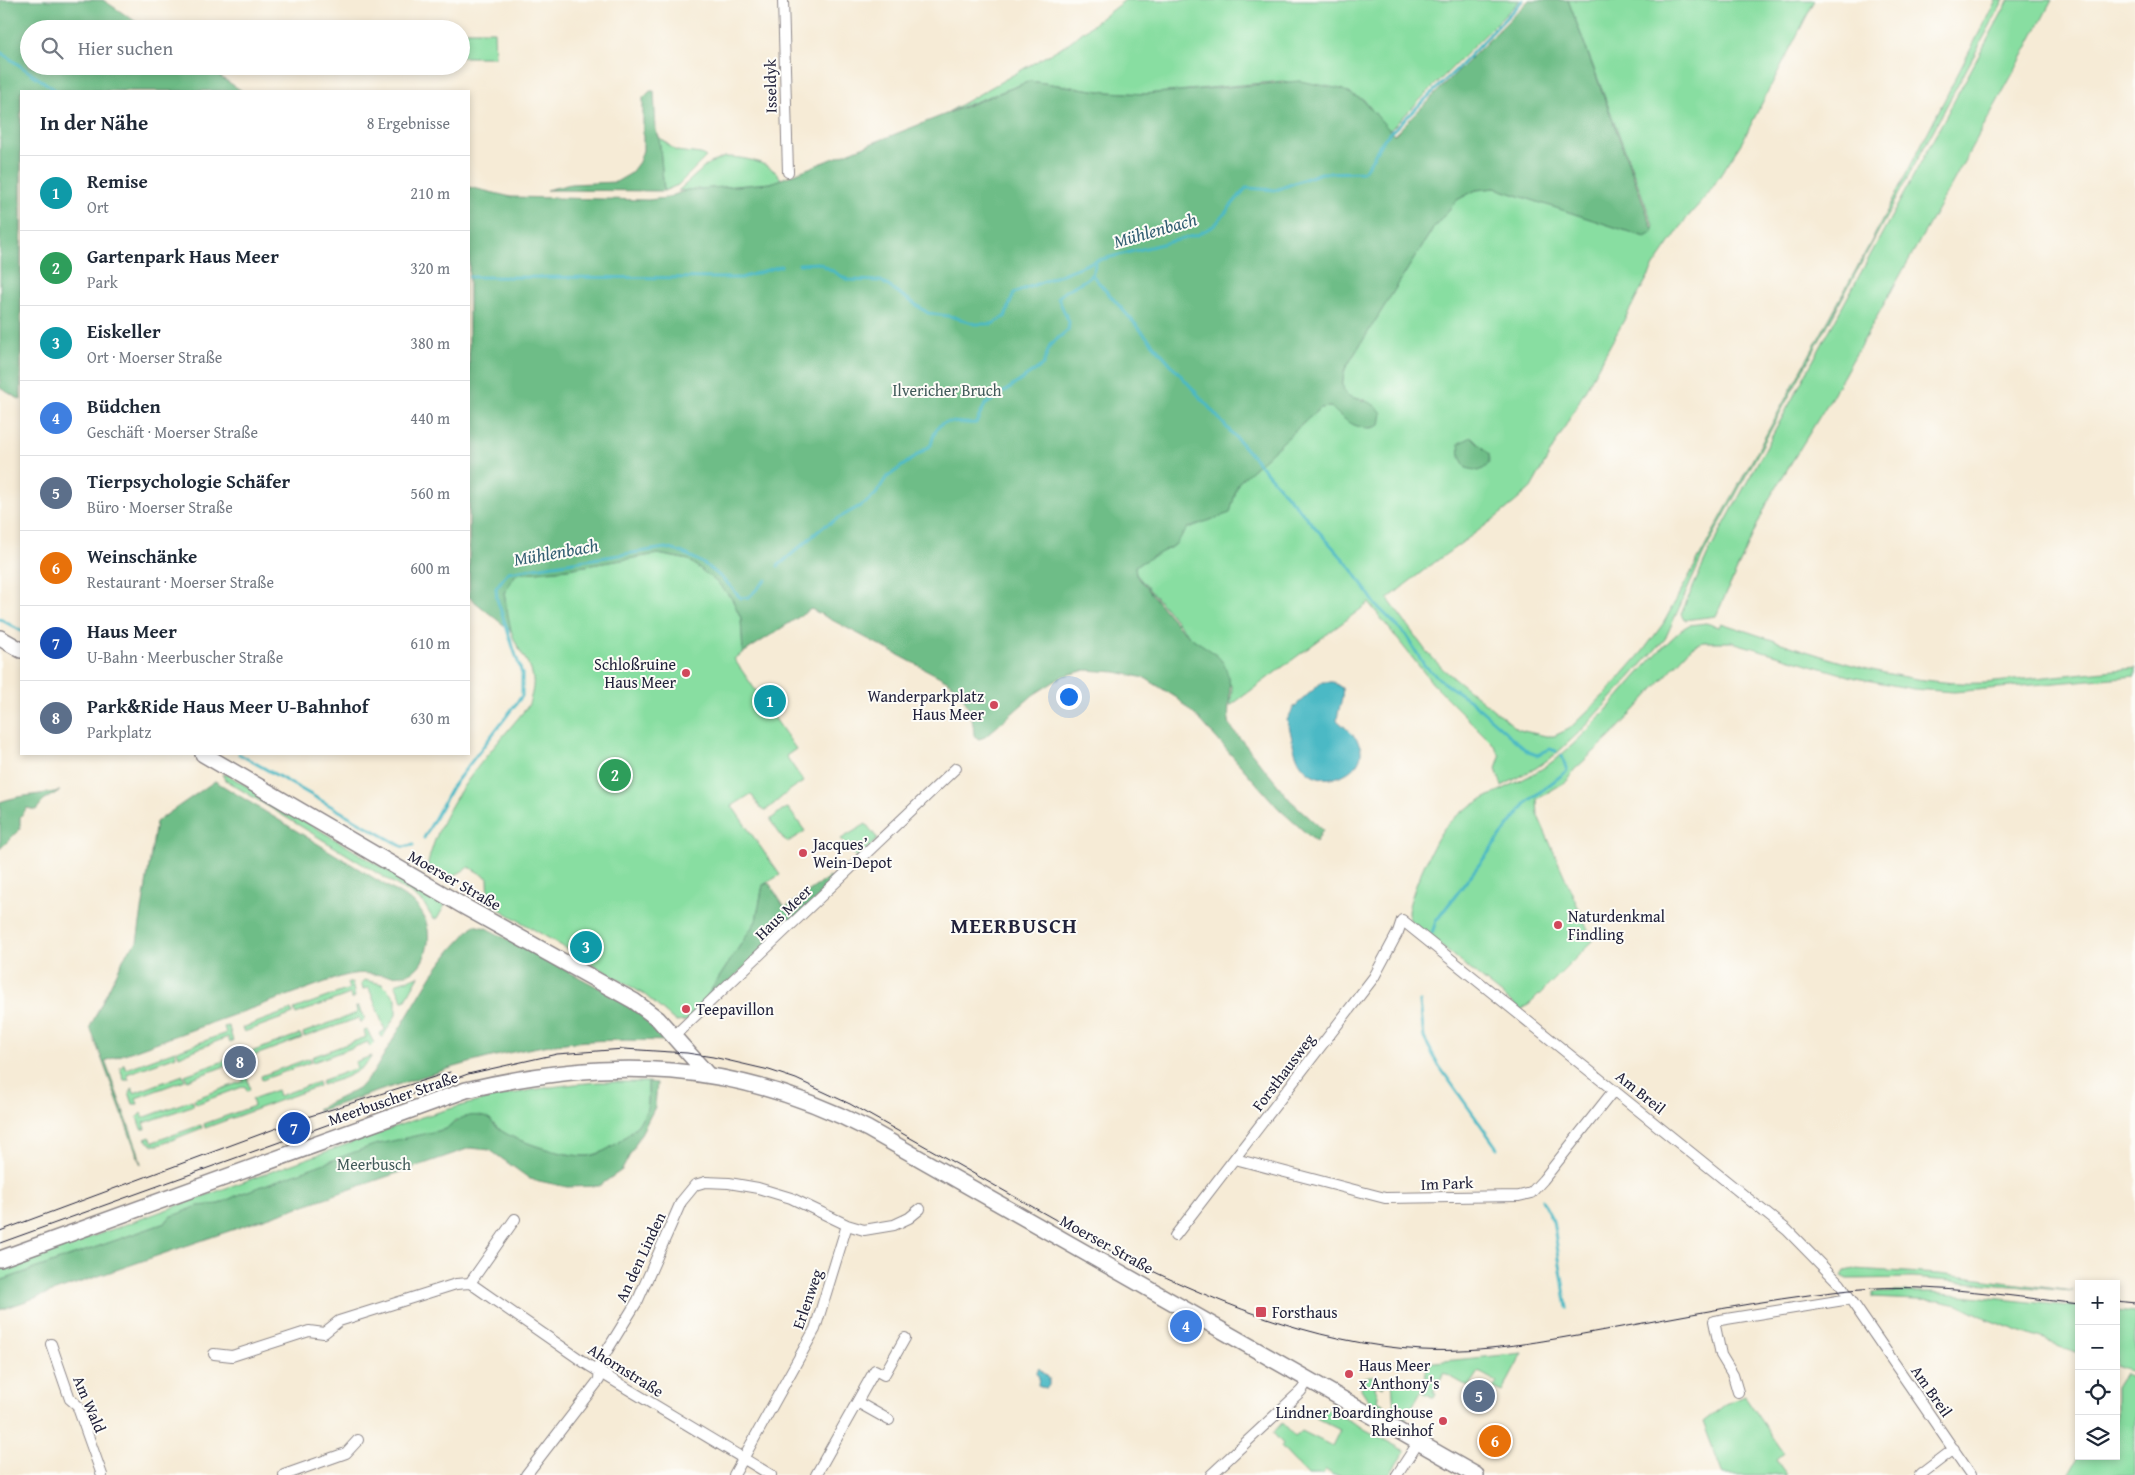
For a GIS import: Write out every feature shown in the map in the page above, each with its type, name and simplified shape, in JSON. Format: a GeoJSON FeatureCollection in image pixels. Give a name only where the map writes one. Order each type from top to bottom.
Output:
{"type":"FeatureCollection","features":[{"type":"Feature","properties":{"kind":"main road"},"geometry":{"type":"LineString","coordinates":[[0,638],[20,649]]}},
{"type":"Feature","properties":{"kind":"main road","name":"Moerser Straße"},"geometry":{"type":"LineString","coordinates":[[205,755],[465,907],[608,984],[646,1009],[708,1075]]}},
{"type":"Feature","properties":{"kind":"main road"},"geometry":{"type":"LineString","coordinates":[[666,1071],[681,1052],[678,1041]]}},
{"type":"Feature","properties":{"kind":"main road","name":"Meerbuscher Straße"},"geometry":{"type":"LineString","coordinates":[[0,1259],[466,1090],[556,1072],[601,1069],[666,1071]]}},
{"type":"Feature","properties":{"kind":"main road","name":"Moerser Straße"},"geometry":{"type":"LineString","coordinates":[[666,1071],[708,1075],[771,1088],[839,1114],[943,1170],[1308,1381],[1476,1475]]}},
{"type":"Feature","properties":{"kind":"street","name":"Isseldyk"},"geometry":{"type":"LineString","coordinates":[[783,0],[788,172]]}},
{"type":"Feature","properties":{"kind":"street","name":"Haus Meer"},"geometry":{"type":"LineString","coordinates":[[678,1041],[956,768]]}},
{"type":"Feature","properties":{"kind":"street","name":"Am Breil"},"geometry":{"type":"LineString","coordinates":[[1402,920],[1787,1230],[1830,1273],[1850,1299],[1971,1475]]}},
{"type":"Feature","properties":{"kind":"street","name":"Forsthausweg"},"geometry":{"type":"LineString","coordinates":[[1175,1236],[1374,977],[1398,932],[1402,920]]}},
{"type":"Feature","properties":{"kind":"street","name":"Im Park"},"geometry":{"type":"LineString","coordinates":[[1236,1159],[1385,1198],[1519,1196],[1531,1192],[1543,1180],[1614,1090]]}},
{"type":"Feature","properties":{"kind":"street","name":"An den Linden"},"geometry":{"type":"LineString","coordinates":[[526,1475],[599,1380],[600,1362],[638,1300],[681,1202],[695,1185],[705,1182],[730,1183],[758,1188],[791,1198],[847,1225]]}},
{"type":"Feature","properties":{"kind":"street"},"geometry":{"type":"LineString","coordinates":[[847,1225],[864,1230],[876,1230],[909,1218],[920,1209]]}},
{"type":"Feature","properties":{"kind":"street"},"geometry":{"type":"LineString","coordinates":[[214,1354],[232,1356],[308,1331],[324,1333],[339,1321],[456,1284],[470,1283],[515,1219]]}},
{"type":"Feature","properties":{"kind":"street","name":"Erlenweg"},"geometry":{"type":"LineString","coordinates":[[734,1475],[815,1329],[847,1225]]}},
{"type":"Feature","properties":{"kind":"street","name":"Ahornstraße"},"geometry":{"type":"LineString","coordinates":[[470,1283],[600,1371],[771,1475]]}},
{"type":"Feature","properties":{"kind":"street"},"geometry":{"type":"LineString","coordinates":[[1738,1392],[1733,1375],[1721,1355],[1714,1321],[1850,1299]]}},
{"type":"Feature","properties":{"kind":"street"},"geometry":{"type":"LineString","coordinates":[[816,1475],[875,1370],[884,1375],[905,1338]]}},
{"type":"Feature","properties":{"kind":"street","name":"Am Wald"},"geometry":{"type":"LineString","coordinates":[[51,1344],[70,1400],[77,1405],[102,1475]]}},
{"type":"Feature","properties":{"kind":"street"},"geometry":{"type":"LineString","coordinates":[[1211,1475],[1300,1391],[1308,1381]]}},
{"type":"Feature","properties":{"kind":"street"},"geometry":{"type":"LineString","coordinates":[[857,1402],[889,1420]]}},
{"type":"Feature","properties":{"kind":"street"},"geometry":{"type":"LineString","coordinates":[[284,1475],[346,1453],[358,1440]]}},
{"type":"Feature","properties":{"kind":"street"},"geometry":{"type":"LineString","coordinates":[[1397,1475],[1418,1443]]}},
{"type":"Feature","properties":{"kind":"street"},"geometry":{"type":"LineString","coordinates":[[1920,1475],[1954,1449]]}},
{"type":"Feature","properties":{"kind":"green space"},"geometry":{"type":"Polygon","coordinates":[[[0,0],[103,0],[133,20],[20,20],[20,75],[218,75],[240,90],[20,90],[20,399],[0,388],[0,0]]]}},
{"type":"Feature","properties":{"kind":"green space"},"geometry":{"type":"Polygon","coordinates":[[[1125,0],[1520,0],[1389,131],[1363,99],[1283,81],[1145,94],[1107,92],[1030,81],[948,112],[1067,44],[1125,0]]]}},
{"type":"Feature","properties":{"kind":"green space","name":"Ilvericher Bruch"},"geometry":{"type":"Polygon","coordinates":[[[1529,0],[1568,0],[1654,232],[1645,237],[1495,188],[1476,190],[1457,200],[1432,230],[1345,369],[1344,390],[1353,398],[1375,406],[1382,413],[1380,425],[1367,428],[1360,427],[1347,421],[1331,407],[1320,408],[1238,483],[1230,513],[1188,528],[1175,545],[1135,566],[1136,575],[1185,633],[1212,651],[1224,664],[1230,685],[1230,726],[1290,800],[1323,830],[1316,842],[1279,809],[1203,723],[1177,698],[1145,678],[1116,672],[1086,670],[1063,676],[1033,695],[985,737],[979,739],[974,736],[972,719],[967,704],[953,685],[811,609],[743,653],[741,618],[732,599],[719,584],[689,560],[658,554],[567,569],[516,574],[504,593],[511,631],[470,598],[470,187],[511,197],[648,200],[666,198],[687,190],[771,183],[1030,81],[1107,92],[1145,94],[1300,81],[1341,89],[1363,100],[1394,135],[1529,0]]]}},
{"type":"Feature","properties":{"kind":"green space"},"geometry":{"type":"Polygon","coordinates":[[[1568,0],[1815,0],[1742,142],[1708,194],[1687,218],[1654,266],[1531,488],[1497,517],[1388,599],[1426,651],[1444,670],[1519,730],[1546,736],[1554,736],[1569,729],[1608,691],[1643,651],[1663,624],[1872,240],[1996,0],[2004,0],[1704,553],[1665,639],[1587,725],[1556,754],[1536,768],[1502,786],[1496,769],[1500,756],[1493,744],[1433,684],[1369,603],[1230,706],[1232,688],[1216,655],[1190,637],[1136,574],[1135,565],[1175,545],[1187,528],[1229,513],[1238,483],[1320,408],[1331,407],[1354,425],[1373,428],[1364,399],[1351,397],[1344,391],[1345,369],[1432,230],[1457,200],[1476,190],[1495,188],[1645,237],[1654,227],[1568,0]]]}},
{"type":"Feature","properties":{"kind":"green space"},"geometry":{"type":"Polygon","coordinates":[[[2009,0],[2052,0],[1950,187],[1831,398],[1769,499],[1716,616],[1684,620],[1681,614],[1708,554],[2009,0]]]}},
{"type":"Feature","properties":{"kind":"green space"},"geometry":{"type":"Polygon","coordinates":[[[470,31],[494,31],[495,57],[470,57],[470,31]]]}},
{"type":"Feature","properties":{"kind":"green space"},"geometry":{"type":"Polygon","coordinates":[[[650,91],[654,91],[656,131],[659,137],[664,191],[546,190],[571,184],[616,182],[630,174],[639,162],[643,150],[643,98],[650,91]]]}},
{"type":"Feature","properties":{"kind":"green space"},"geometry":{"type":"Polygon","coordinates":[[[659,137],[676,151],[701,154],[706,157],[678,185],[664,191],[659,137]]]}},
{"type":"Feature","properties":{"kind":"green space"},"geometry":{"type":"Polygon","coordinates":[[[725,157],[748,159],[764,165],[771,168],[781,179],[771,183],[678,191],[708,164],[725,157]]]}},
{"type":"Feature","properties":{"kind":"green space"},"geometry":{"type":"Polygon","coordinates":[[[1472,437],[1489,454],[1488,464],[1479,471],[1466,468],[1460,457],[1459,443],[1472,437]]]}},
{"type":"Feature","properties":{"kind":"green space"},"geometry":{"type":"Polygon","coordinates":[[[658,554],[689,560],[719,584],[732,599],[741,618],[743,653],[734,659],[796,749],[786,756],[804,782],[789,791],[766,810],[761,809],[751,794],[732,806],[780,875],[763,885],[756,921],[696,1013],[686,1021],[676,1022],[645,995],[489,903],[488,878],[469,867],[449,879],[427,867],[434,843],[454,800],[467,781],[528,706],[532,693],[532,674],[511,631],[504,593],[516,574],[567,569],[658,554]]]}},
{"type":"Feature","properties":{"kind":"green space"},"geometry":{"type":"Polygon","coordinates":[[[1706,623],[1719,627],[1721,623],[1851,665],[1918,679],[1951,683],[1985,683],[2135,668],[2135,676],[1954,692],[1913,689],[1856,678],[1732,642],[1703,642],[1692,647],[1611,736],[1574,770],[1567,781],[1537,799],[1538,816],[1593,941],[1531,1003],[1521,1010],[1411,922],[1408,913],[1409,904],[1429,854],[1441,832],[1457,816],[1556,759],[1589,729],[1650,661],[1682,629],[1689,625],[1706,623]]]}},
{"type":"Feature","properties":{"kind":"green space"},"geometry":{"type":"Polygon","coordinates":[[[222,774],[228,775],[445,905],[437,919],[433,919],[423,902],[413,895],[225,780],[222,774]]]}},
{"type":"Feature","properties":{"kind":"green space"},"geometry":{"type":"Polygon","coordinates":[[[215,781],[413,902],[421,911],[426,921],[428,943],[424,958],[417,968],[408,973],[398,975],[353,974],[331,980],[105,1061],[138,1151],[141,1165],[90,1027],[127,952],[137,942],[156,822],[215,781]]]}},
{"type":"Feature","properties":{"kind":"green space"},"geometry":{"type":"Polygon","coordinates":[[[60,791],[45,799],[36,810],[27,808],[20,817],[20,829],[0,849],[0,802],[22,796],[60,791]]]}},
{"type":"Feature","properties":{"kind":"green space"},"geometry":{"type":"Polygon","coordinates":[[[788,808],[805,831],[788,842],[785,841],[770,820],[782,810],[788,808]]]}},
{"type":"Feature","properties":{"kind":"green space"},"geometry":{"type":"Polygon","coordinates":[[[866,824],[878,839],[857,858],[841,839],[866,824]]]}},
{"type":"Feature","properties":{"kind":"green space"},"geometry":{"type":"Polygon","coordinates":[[[829,877],[835,882],[696,1013],[756,921],[763,885],[769,883],[785,908],[829,877]]]}},
{"type":"Feature","properties":{"kind":"green space"},"geometry":{"type":"Polygon","coordinates":[[[474,925],[486,928],[605,991],[647,1018],[670,1041],[584,1041],[526,1049],[466,1064],[318,1111],[317,1109],[358,1089],[373,1073],[432,975],[451,950],[474,925]]]}},
{"type":"Feature","properties":{"kind":"green space"},"geometry":{"type":"Polygon","coordinates":[[[419,976],[405,1001],[403,1001],[395,984],[419,976]]]}},
{"type":"Feature","properties":{"kind":"green space"},"geometry":{"type":"Polygon","coordinates":[[[364,980],[382,984],[396,998],[396,1015],[382,1038],[379,1034],[385,1030],[369,988],[363,989],[361,983],[364,980]]]}},
{"type":"Feature","properties":{"kind":"green space"},"geometry":{"type":"Polygon","coordinates":[[[347,983],[352,983],[355,997],[352,999],[350,994],[296,1014],[294,1009],[349,989],[347,983]]]}},
{"type":"Feature","properties":{"kind":"green space"},"geometry":{"type":"Polygon","coordinates":[[[358,1006],[365,1019],[361,1023],[359,1018],[304,1037],[303,1033],[357,1013],[356,1007],[358,1006]]]}},
{"type":"Feature","properties":{"kind":"green space"},"geometry":{"type":"Polygon","coordinates":[[[291,1010],[293,1014],[244,1032],[242,1028],[291,1010]]]}},
{"type":"Feature","properties":{"kind":"green space"},"geometry":{"type":"Polygon","coordinates":[[[227,1026],[233,1041],[230,1043],[228,1037],[179,1056],[177,1051],[226,1033],[224,1027],[227,1026]]]}},
{"type":"Feature","properties":{"kind":"green space"},"geometry":{"type":"Polygon","coordinates":[[[367,1030],[374,1043],[370,1047],[368,1042],[313,1062],[312,1057],[366,1037],[364,1031],[367,1030]]]}},
{"type":"Feature","properties":{"kind":"green space"},"geometry":{"type":"Polygon","coordinates":[[[300,1034],[302,1038],[253,1056],[251,1052],[300,1034]]]}},
{"type":"Feature","properties":{"kind":"green space"},"geometry":{"type":"Polygon","coordinates":[[[175,1051],[176,1056],[127,1074],[129,1080],[124,1080],[120,1068],[124,1064],[126,1069],[175,1051]]]}},
{"type":"Feature","properties":{"kind":"green space"},"geometry":{"type":"Polygon","coordinates":[[[233,1051],[238,1051],[241,1065],[238,1067],[236,1062],[187,1080],[185,1075],[235,1057],[233,1051]]]}},
{"type":"Feature","properties":{"kind":"green space"},"geometry":{"type":"Polygon","coordinates":[[[372,1056],[356,1072],[322,1085],[321,1081],[357,1068],[355,1062],[372,1056]]]}},
{"type":"Feature","properties":{"kind":"green space"},"geometry":{"type":"Polygon","coordinates":[[[310,1058],[311,1062],[262,1080],[261,1076],[310,1058]]]}},
{"type":"Feature","properties":{"kind":"green space"},"geometry":{"type":"Polygon","coordinates":[[[183,1075],[185,1080],[136,1098],[138,1104],[133,1104],[129,1092],[132,1088],[134,1093],[183,1075]]]}},
{"type":"Feature","properties":{"kind":"green space"},"geometry":{"type":"Polygon","coordinates":[[[242,1076],[247,1076],[250,1090],[247,1091],[245,1086],[196,1104],[194,1099],[244,1081],[242,1076]]]}},
{"type":"Feature","properties":{"kind":"green space"},"geometry":{"type":"Polygon","coordinates":[[[318,1082],[319,1086],[205,1128],[204,1124],[254,1106],[252,1099],[277,1090],[279,1096],[318,1082]]]}},
{"type":"Feature","properties":{"kind":"green space"},"geometry":{"type":"Polygon","coordinates":[[[599,1082],[648,1082],[648,1099],[644,1116],[631,1132],[614,1145],[596,1154],[588,1156],[574,1155],[534,1145],[506,1134],[490,1119],[455,1120],[446,1129],[413,1137],[323,1165],[240,1194],[219,1204],[198,1207],[170,1217],[165,1223],[0,1281],[0,1270],[422,1117],[510,1094],[599,1082]]]}},
{"type":"Feature","properties":{"kind":"green space","name":"Meerbusch"},"geometry":{"type":"Polygon","coordinates":[[[648,1082],[657,1083],[655,1107],[622,1170],[599,1186],[567,1187],[530,1179],[490,1150],[470,1148],[0,1310],[0,1281],[165,1223],[170,1217],[198,1206],[219,1204],[240,1194],[374,1145],[446,1129],[466,1116],[490,1119],[507,1134],[542,1148],[574,1155],[588,1156],[596,1154],[623,1139],[644,1116],[647,1109],[648,1082]]]}},
{"type":"Feature","properties":{"kind":"green space"},"geometry":{"type":"Polygon","coordinates":[[[192,1100],[194,1105],[144,1123],[146,1129],[141,1129],[137,1117],[141,1113],[143,1118],[192,1100]]]}},
{"type":"Feature","properties":{"kind":"green space"},"geometry":{"type":"Polygon","coordinates":[[[201,1125],[202,1128],[159,1145],[152,1145],[145,1139],[150,1137],[153,1142],[201,1125]]]}},
{"type":"Feature","properties":{"kind":"green space"},"geometry":{"type":"Polygon","coordinates":[[[1854,1269],[1939,1274],[2073,1291],[1913,1278],[1848,1279],[1842,1276],[1845,1271],[1854,1269]]]}},
{"type":"Feature","properties":{"kind":"green space"},"geometry":{"type":"Polygon","coordinates":[[[1932,1292],[2075,1307],[2075,1352],[1986,1319],[1958,1305],[1939,1301],[1872,1298],[1872,1293],[1932,1292]]]}},
{"type":"Feature","properties":{"kind":"green space"},"geometry":{"type":"Polygon","coordinates":[[[2120,1311],[2135,1313],[2135,1373],[2120,1367],[2120,1311]]]}},
{"type":"Feature","properties":{"kind":"green space"},"geometry":{"type":"Polygon","coordinates":[[[1523,1353],[1502,1392],[1493,1388],[1497,1382],[1479,1372],[1469,1387],[1444,1373],[1433,1392],[1436,1394],[1434,1398],[1421,1391],[1404,1421],[1391,1414],[1394,1409],[1392,1381],[1426,1379],[1425,1363],[1523,1353]]]}},
{"type":"Feature","properties":{"kind":"green space"},"geometry":{"type":"Polygon","coordinates":[[[2125,1374],[2135,1378],[2135,1475],[2070,1475],[2069,1472],[2076,1460],[2120,1460],[2120,1382],[2125,1374]]]}},
{"type":"Feature","properties":{"kind":"green space"},"geometry":{"type":"Polygon","coordinates":[[[1378,1376],[1384,1382],[1384,1387],[1376,1384],[1375,1388],[1378,1395],[1377,1401],[1385,1405],[1381,1409],[1369,1401],[1361,1389],[1363,1378],[1378,1376]]]}},
{"type":"Feature","properties":{"kind":"green space"},"geometry":{"type":"Polygon","coordinates":[[[1745,1396],[1784,1453],[1776,1460],[1787,1475],[1723,1475],[1703,1422],[1726,1404],[1745,1396]]]}},
{"type":"Feature","properties":{"kind":"green space"},"geometry":{"type":"Polygon","coordinates":[[[1322,1406],[1405,1451],[1389,1475],[1333,1475],[1326,1470],[1322,1475],[1307,1475],[1281,1447],[1283,1444],[1273,1433],[1282,1423],[1295,1437],[1302,1431],[1332,1446],[1340,1430],[1316,1418],[1322,1406]]]}},
{"type":"Feature","properties":{"kind":"water"},"geometry":{"type":"Polygon","coordinates":[[[1322,682],[1333,682],[1342,688],[1337,720],[1356,739],[1360,746],[1361,755],[1357,764],[1350,771],[1340,776],[1329,778],[1318,777],[1307,771],[1299,761],[1287,720],[1294,707],[1322,682]]]}},
{"type":"Feature","properties":{"kind":"water"},"geometry":{"type":"Polygon","coordinates":[[[1039,1368],[1049,1378],[1047,1388],[1038,1385],[1039,1377],[1036,1373],[1039,1368]]]}},
{"type":"Feature","properties":{"kind":"waterway","name":"Mühlenbach"},"geometry":{"type":"LineString","coordinates":[[799,264],[819,263],[848,280],[881,281],[928,313],[954,317],[975,324],[992,324],[1005,317],[1014,293],[1095,261],[1197,235],[1215,225],[1246,188],[1276,190],[1321,173],[1363,172],[1385,138],[1456,70],[1523,0]]}},
{"type":"Feature","properties":{"kind":"waterway"},"geometry":{"type":"LineString","coordinates":[[0,52],[20,66]]}},
{"type":"Feature","properties":{"kind":"waterway"},"geometry":{"type":"LineString","coordinates":[[34,75],[56,90]]}},
{"type":"Feature","properties":{"kind":"waterway"},"geometry":{"type":"LineString","coordinates":[[778,566],[823,527],[867,502],[876,494],[886,478],[931,445],[934,434],[942,423],[976,423],[985,405],[1043,365],[1050,345],[1068,330],[1069,322],[1058,298],[1068,289],[1087,279],[1094,269],[1095,261]]}},
{"type":"Feature","properties":{"kind":"waterway"},"geometry":{"type":"LineString","coordinates":[[470,277],[741,278],[781,266]]}},
{"type":"Feature","properties":{"kind":"waterway"},"geometry":{"type":"LineString","coordinates":[[1092,275],[1352,569],[1376,605],[1406,635],[1424,665],[1443,682],[1471,701],[1528,752],[1537,755],[1550,749],[1556,751]]}},
{"type":"Feature","properties":{"kind":"waterway","name":"Mühlenbach"},"geometry":{"type":"LineString","coordinates":[[424,838],[452,787],[522,696],[522,674],[497,599],[496,588],[508,572],[665,548],[690,556],[705,565],[727,583],[741,598],[749,597],[766,580]]}},
{"type":"Feature","properties":{"kind":"waterway"},"geometry":{"type":"LineString","coordinates":[[0,619],[20,630]]}},
{"type":"Feature","properties":{"kind":"waterway"},"geometry":{"type":"LineString","coordinates":[[241,755],[403,847],[413,845]]}},
{"type":"Feature","properties":{"kind":"waterway"},"geometry":{"type":"LineString","coordinates":[[1432,933],[1436,921],[1527,802],[1567,771],[1562,756]]}},
{"type":"Feature","properties":{"kind":"waterway"},"geometry":{"type":"LineString","coordinates":[[1420,1002],[1424,1038],[1439,1066],[1497,1148]]}},
{"type":"Feature","properties":{"kind":"waterway"},"geometry":{"type":"LineString","coordinates":[[1542,1200],[1553,1221],[1567,1308]]}},
{"type":"Feature","properties":{"kind":"tram line"},"geometry":{"type":"LineString","coordinates":[[0,1243],[468,1074],[557,1054],[624,1049],[687,1053],[713,1057],[769,1070],[796,1079],[850,1104],[1111,1251],[1148,1269],[1223,1302],[1301,1329],[1341,1339],[1381,1346],[1422,1350],[1491,1348],[1752,1304],[1870,1288],[1960,1290],[2075,1304]]}},
{"type":"Feature","properties":{"kind":"tram line"},"geometry":{"type":"LineString","coordinates":[[0,1231],[304,1118],[450,1072]]}},
{"type":"Feature","properties":{"kind":"tram line"},"geometry":{"type":"LineString","coordinates":[[2120,1301],[2135,1303]]}},
{"type":"Feature","properties":{"kind":"place","name":"Schloßruine Haus Meer"},"geometry":{"type":"Point","coordinates":[686,673]}},
{"type":"Feature","properties":{"kind":"place","name":"Remise"},"geometry":{"type":"Point","coordinates":[770,701]}},
{"type":"Feature","properties":{"kind":"place","name":"Wanderparkplatz Haus Meer"},"geometry":{"type":"Point","coordinates":[994,705]}},
{"type":"Feature","properties":{"kind":"place","name":"Gartenpark Haus Meer"},"geometry":{"type":"Point","coordinates":[615,775]}},
{"type":"Feature","properties":{"kind":"place","name":"Jacques’ Wein-Depot"},"geometry":{"type":"Point","coordinates":[803,853]}},
{"type":"Feature","properties":{"kind":"place","name":"Naturdenkmal Findling"},"geometry":{"type":"Point","coordinates":[1558,925]}},
{"type":"Feature","properties":{"kind":"place","name":"Eiskeller"},"geometry":{"type":"Point","coordinates":[586,947]}},
{"type":"Feature","properties":{"kind":"place","name":"Teepavillon"},"geometry":{"type":"Point","coordinates":[686,1009]}},
{"type":"Feature","properties":{"kind":"place","name":"Park&Ride Haus Meer U-Bahnhof"},"geometry":{"type":"Point","coordinates":[240,1062]}},
{"type":"Feature","properties":{"kind":"place","name":"Haus Meer"},"geometry":{"type":"Point","coordinates":[294,1128]}},
{"type":"Feature","properties":{"kind":"place","name":"Forsthaus"},"geometry":{"type":"Point","coordinates":[1261,1312]}},
{"type":"Feature","properties":{"kind":"place","name":"Büdchen"},"geometry":{"type":"Point","coordinates":[1186,1326]}},
{"type":"Feature","properties":{"kind":"place","name":"Haus Meer x Anthony's"},"geometry":{"type":"Point","coordinates":[1349,1374]}},
{"type":"Feature","properties":{"kind":"place","name":"Tierpsychologie Schäfer"},"geometry":{"type":"Point","coordinates":[1479,1396]}},
{"type":"Feature","properties":{"kind":"place","name":"Lindner Boardinghouse Rheinhof"},"geometry":{"type":"Point","coordinates":[1443,1421]}},
{"type":"Feature","properties":{"kind":"place","name":"Weinschänke"},"geometry":{"type":"Point","coordinates":[1495,1441]}},
{"type":"Feature","properties":{"kind":"district","name":"MEERBUSCH"},"geometry":{"type":"Point","coordinates":[1014,925]}}]}
